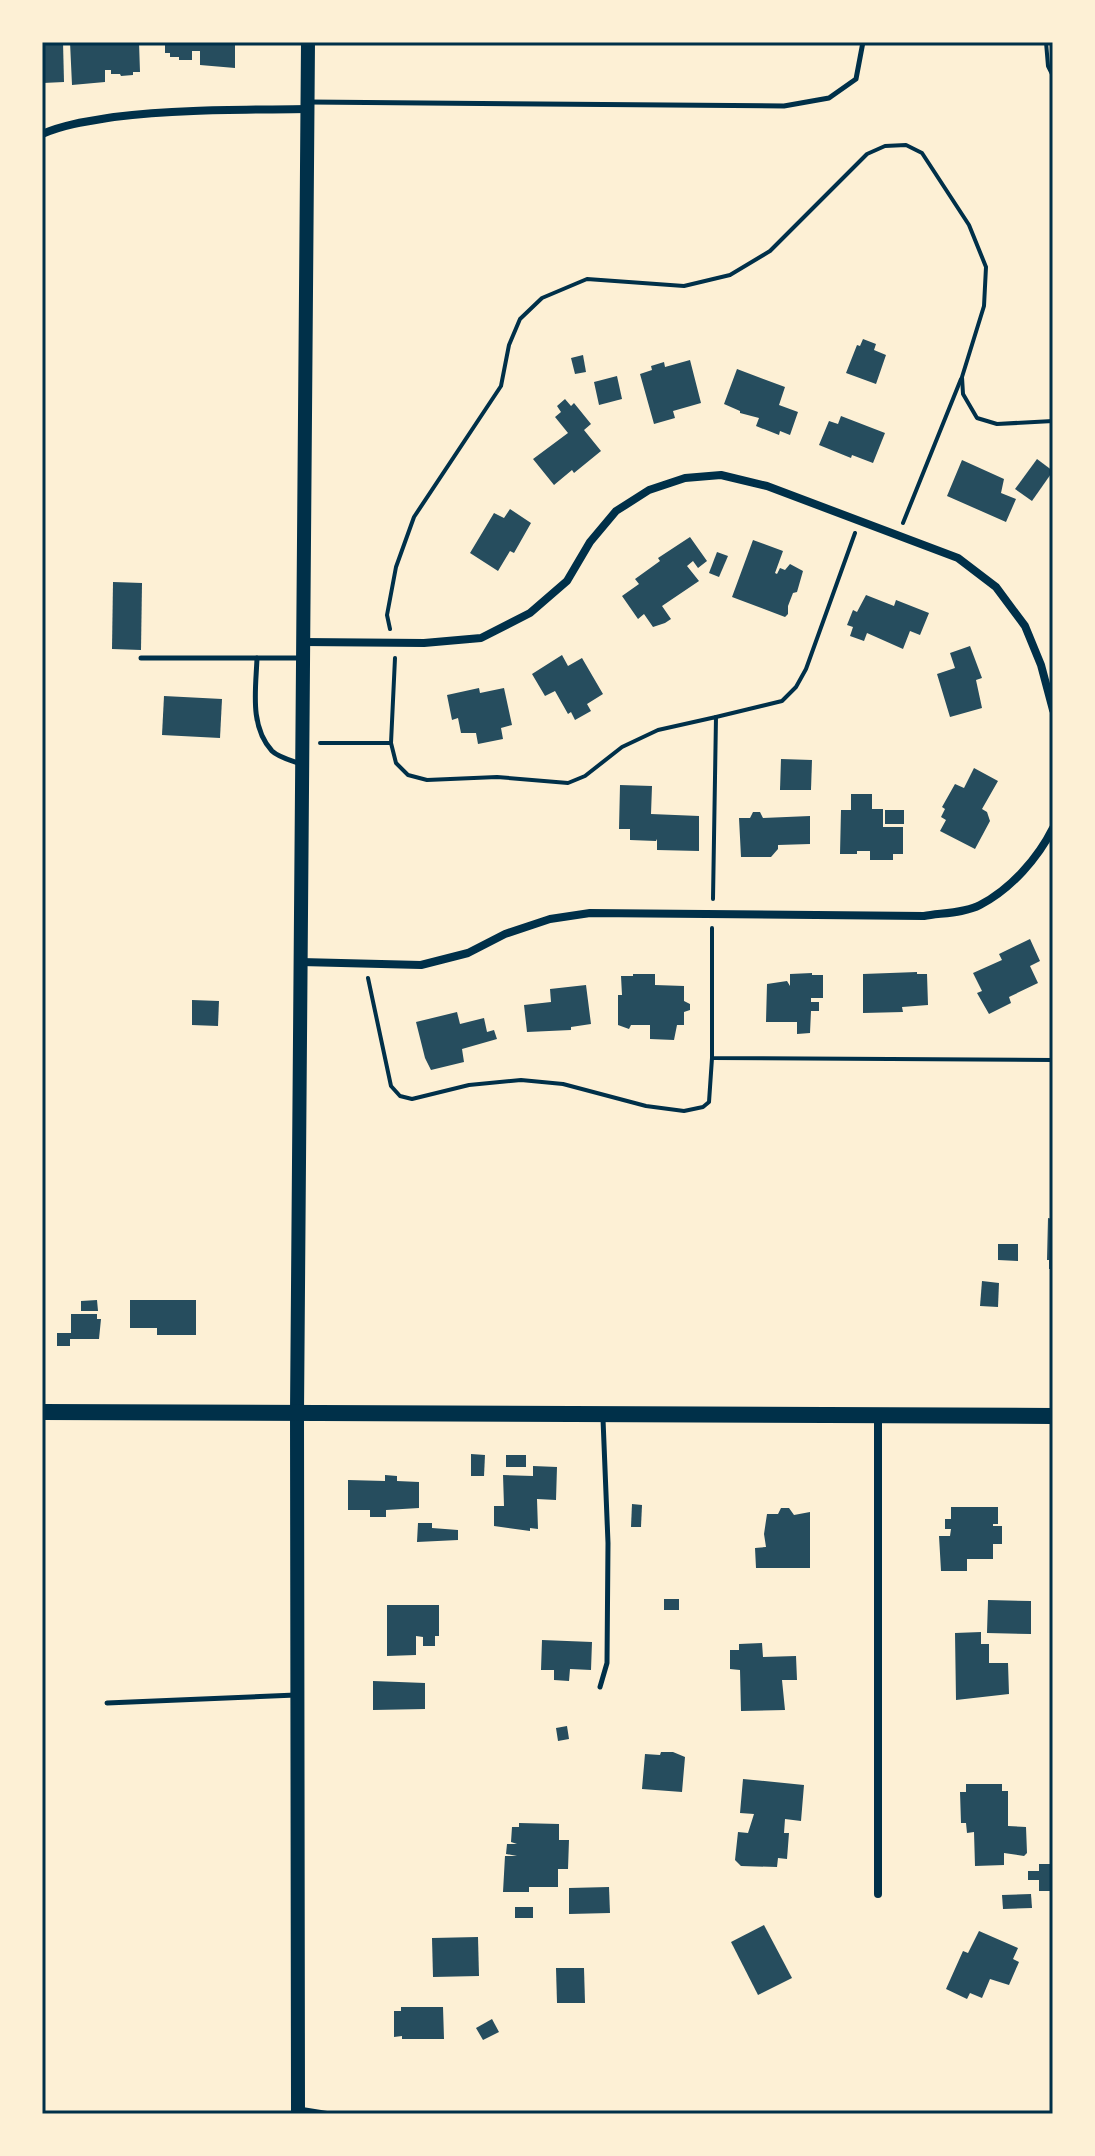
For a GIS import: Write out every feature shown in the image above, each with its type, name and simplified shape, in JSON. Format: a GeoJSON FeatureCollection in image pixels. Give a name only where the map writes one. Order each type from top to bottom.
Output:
{"type":"FeatureCollection","features":[{"type":"Feature","properties":{"kind":"main road"},"geometry":{"type":"LineString","coordinates":[[42,1412],[1053,1416]]}},
{"type":"Feature","properties":{"kind":"street"},"geometry":{"type":"LineString","coordinates":[[298,2112],[297,1412],[308,42]]}},
{"type":"Feature","properties":{"kind":"street"},"geometry":{"type":"LineString","coordinates":[[42,134],[71,124],[139,114],[308,106]]}},
{"type":"Feature","properties":{"kind":"street"},"geometry":{"type":"LineString","coordinates":[[303,642],[424,643],[481,638],[530,613],[567,581],[590,542],[616,511],[649,490],[685,478],[721,475],[767,486],[958,558],[996,587],[1025,626],[1041,665],[1053,710]]}},
{"type":"Feature","properties":{"kind":"street"},"geometry":{"type":"LineString","coordinates":[[301,962],[421,965],[468,953],[505,934],[550,919],[590,913],[924,916],[979,906],[1013,880],[1042,851],[1053,828]]}},
{"type":"Feature","properties":{"kind":"street"},"geometry":{"type":"LineString","coordinates":[[878,1415],[878,1894]]}},
{"type":"Feature","properties":{"kind":"lane"},"geometry":{"type":"LineString","coordinates":[[308,106],[784,106],[829,98],[856,79],[863,42]]}},
{"type":"Feature","properties":{"kind":"lane"},"geometry":{"type":"LineString","coordinates":[[141,658],[303,658]]}},
{"type":"Feature","properties":{"kind":"lane"},"geometry":{"type":"LineString","coordinates":[[257,658],[255,712],[264,738],[273,753],[302,764]]}},
{"type":"Feature","properties":{"kind":"lane"},"geometry":{"type":"LineString","coordinates":[[600,1687],[607,1663],[608,1543],[602,1414]]}},
{"type":"Feature","properties":{"kind":"lane"},"geometry":{"type":"LineString","coordinates":[[107,1703],[297,1695]]}},
{"type":"Feature","properties":{"kind":"lane"},"geometry":{"type":"LineString","coordinates":[[298,2112],[330,2114]]}},
{"type":"Feature","properties":{"kind":"path"},"geometry":{"type":"LineString","coordinates":[[1046,42],[1048,66],[1053,76]]}},
{"type":"Feature","properties":{"kind":"path"},"geometry":{"type":"LineString","coordinates":[[302,743],[391,743],[395,662],[387,615],[396,567],[414,517],[501,386],[509,345],[520,319],[542,298],[587,279],[684,286],[730,275],[770,251],[867,154],[885,146],[906,145],[922,153],[969,225],[986,267],[984,306],[962,377],[898,536]]}},
{"type":"Feature","properties":{"kind":"path"},"geometry":{"type":"LineString","coordinates":[[962,377],[963,394],[977,418],[997,424],[1053,421]]}},
{"type":"Feature","properties":{"kind":"path"},"geometry":{"type":"LineString","coordinates":[[716,717],[782,701],[796,687],[806,669],[859,521]]}},
{"type":"Feature","properties":{"kind":"path"},"geometry":{"type":"LineString","coordinates":[[367,963],[369,988],[391,1086],[400,1096],[412,1099],[469,1085],[521,1080],[563,1084],[646,1106],[684,1111],[703,1107],[709,1102],[712,1058]]}},
{"type":"Feature","properties":{"kind":"building"},"geometry":{"type":"Polygon","coordinates":[[[42,42],[63,42],[64,82],[43,83],[42,42]]]}},
{"type":"Feature","properties":{"kind":"building"},"geometry":{"type":"Polygon","coordinates":[[[70,42],[139,42],[140,72],[121,76],[105,70],[105,82],[72,85],[70,42]]]}},
{"type":"Feature","properties":{"kind":"building"},"geometry":{"type":"Polygon","coordinates":[[[165,42],[235,42],[235,68],[200,65],[200,51],[192,51],[192,60],[170,57],[170,53],[165,53],[165,42]]]}},
{"type":"Feature","properties":{"kind":"building"},"geometry":{"type":"Polygon","coordinates":[[[863,339],[876,344],[874,350],[886,355],[876,384],[846,373],[857,345],[860,346],[863,339]]]}},
{"type":"Feature","properties":{"kind":"building"},"geometry":{"type":"Polygon","coordinates":[[[583,355],[586,372],[575,374],[571,358],[583,355]]]}},
{"type":"Feature","properties":{"kind":"building"},"geometry":{"type":"Polygon","coordinates":[[[690,360],[701,403],[673,411],[675,418],[654,424],[640,374],[664,362],[665,367],[690,360]]]}},
{"type":"Feature","properties":{"kind":"building"},"geometry":{"type":"Polygon","coordinates":[[[737,369],[785,387],[779,405],[798,412],[790,435],[780,431],[779,435],[756,426],[759,418],[740,413],[724,404],[737,369]]]}},
{"type":"Feature","properties":{"kind":"building"},"geometry":{"type":"Polygon","coordinates":[[[617,376],[622,399],[599,405],[594,382],[617,376]]]}},
{"type":"Feature","properties":{"kind":"building"},"geometry":{"type":"Polygon","coordinates":[[[565,399],[571,406],[574,403],[591,424],[584,430],[601,451],[554,485],[533,459],[568,433],[555,417],[561,412],[557,406],[565,399]]]}},
{"type":"Feature","properties":{"kind":"building"},"geometry":{"type":"Polygon","coordinates":[[[841,416],[885,433],[873,463],[819,445],[829,421],[838,424],[841,416]]]}},
{"type":"Feature","properties":{"kind":"building"},"geometry":{"type":"Polygon","coordinates":[[[1037,459],[1053,471],[1032,501],[1015,489],[1037,459]]]}},
{"type":"Feature","properties":{"kind":"building"},"geometry":{"type":"Polygon","coordinates":[[[962,460],[1004,479],[1001,493],[1016,499],[1006,522],[947,496],[962,460]]]}},
{"type":"Feature","properties":{"kind":"building"},"geometry":{"type":"Polygon","coordinates":[[[510,509],[531,523],[514,553],[510,551],[498,571],[470,553],[494,513],[504,518],[510,509]]]}},
{"type":"Feature","properties":{"kind":"building"},"geometry":{"type":"Polygon","coordinates":[[[690,537],[707,561],[698,568],[693,561],[687,566],[699,581],[662,606],[671,619],[653,627],[644,614],[638,619],[622,596],[639,584],[635,579],[660,561],[658,558],[690,537]]]}},
{"type":"Feature","properties":{"kind":"building"},"geometry":{"type":"Polygon","coordinates":[[[753,540],[783,551],[775,573],[780,568],[785,570],[790,564],[803,571],[785,617],[732,597],[753,540]]]}},
{"type":"Feature","properties":{"kind":"building"},"geometry":{"type":"Polygon","coordinates":[[[717,552],[728,556],[719,577],[709,573],[717,552]]]}},
{"type":"Feature","properties":{"kind":"building"},"geometry":{"type":"Polygon","coordinates":[[[113,582],[142,583],[141,650],[112,649],[113,582]]]}},
{"type":"Feature","properties":{"kind":"building"},"geometry":{"type":"Polygon","coordinates":[[[866,595],[894,606],[896,600],[929,613],[920,635],[910,631],[903,649],[867,633],[864,641],[850,636],[853,627],[847,625],[853,610],[857,612],[866,595]]]}},
{"type":"Feature","properties":{"kind":"building"},"geometry":{"type":"Polygon","coordinates":[[[970,646],[982,678],[976,680],[982,708],[950,717],[937,674],[955,668],[950,653],[970,646]]]}},
{"type":"Feature","properties":{"kind":"building"},"geometry":{"type":"Polygon","coordinates":[[[562,655],[568,666],[582,658],[603,694],[587,704],[591,711],[575,720],[555,691],[545,696],[532,674],[562,655]]]}},
{"type":"Feature","properties":{"kind":"building"},"geometry":{"type":"Polygon","coordinates":[[[479,688],[480,693],[504,688],[512,725],[501,728],[503,739],[478,744],[476,733],[461,733],[458,718],[452,720],[447,695],[479,688]]]}},
{"type":"Feature","properties":{"kind":"building"},"geometry":{"type":"Polygon","coordinates":[[[164,696],[222,699],[220,738],[162,735],[164,696]]]}},
{"type":"Feature","properties":{"kind":"building"},"geometry":{"type":"Polygon","coordinates":[[[781,759],[812,760],[811,790],[780,790],[781,759]]]}},
{"type":"Feature","properties":{"kind":"building"},"geometry":{"type":"Polygon","coordinates":[[[974,768],[998,781],[982,809],[987,812],[990,821],[975,849],[940,831],[946,820],[941,817],[945,809],[942,807],[955,784],[964,788],[974,768]]]}},
{"type":"Feature","properties":{"kind":"building"},"geometry":{"type":"Polygon","coordinates":[[[620,785],[652,786],[651,814],[699,816],[699,851],[657,850],[657,839],[630,840],[630,829],[619,829],[620,785]]]}},
{"type":"Feature","properties":{"kind":"building"},"geometry":{"type":"Polygon","coordinates":[[[851,794],[872,794],[872,809],[883,809],[883,827],[903,827],[903,854],[893,854],[893,860],[870,860],[870,851],[840,854],[841,810],[851,810],[851,794]]]}},
{"type":"Feature","properties":{"kind":"building"},"geometry":{"type":"Polygon","coordinates":[[[885,810],[904,810],[904,824],[885,824],[885,810]]]}},
{"type":"Feature","properties":{"kind":"building"},"geometry":{"type":"Polygon","coordinates":[[[753,812],[760,812],[763,818],[810,816],[810,844],[778,845],[771,857],[741,857],[739,818],[750,818],[753,812]]]}},
{"type":"Feature","properties":{"kind":"building"},"geometry":{"type":"Polygon","coordinates":[[[1030,939],[1040,961],[1030,966],[1038,983],[1009,997],[1011,1003],[989,1014],[977,993],[982,991],[973,973],[1002,960],[999,954],[1030,939]]]}},
{"type":"Feature","properties":{"kind":"building"},"geometry":{"type":"Polygon","coordinates":[[[655,974],[655,985],[684,986],[684,1001],[690,1004],[690,1010],[684,1012],[684,1025],[677,1025],[674,1040],[650,1039],[650,1025],[631,1025],[629,1029],[618,1025],[621,976],[655,974]]]}},
{"type":"Feature","properties":{"kind":"building"},"geometry":{"type":"Polygon","coordinates":[[[790,974],[823,975],[823,998],[811,998],[811,1002],[819,1002],[819,1011],[811,1011],[810,1033],[797,1034],[797,1022],[766,1022],[767,984],[787,981],[790,986],[790,974]]]}},
{"type":"Feature","properties":{"kind":"building"},"geometry":{"type":"Polygon","coordinates":[[[863,974],[927,974],[928,1005],[902,1007],[903,1012],[863,1013],[863,974]]]}},
{"type":"Feature","properties":{"kind":"building"},"geometry":{"type":"Polygon","coordinates":[[[586,985],[591,1024],[571,1027],[571,1030],[527,1032],[524,1005],[551,1002],[550,989],[586,985]]]}},
{"type":"Feature","properties":{"kind":"building"},"geometry":{"type":"Polygon","coordinates":[[[192,1000],[219,1001],[218,1026],[192,1025],[192,1000]]]}},
{"type":"Feature","properties":{"kind":"building"},"geometry":{"type":"Polygon","coordinates":[[[457,1012],[460,1024],[484,1018],[487,1032],[494,1030],[497,1039],[462,1049],[464,1062],[431,1070],[416,1022],[457,1012]]]}},
{"type":"Feature","properties":{"kind":"building"},"geometry":{"type":"Polygon","coordinates":[[[1048,1218],[1053,1219],[1053,1269],[1049,1269],[1047,1260],[1048,1218]]]}},
{"type":"Feature","properties":{"kind":"building"},"geometry":{"type":"Polygon","coordinates":[[[998,1244],[1018,1244],[1018,1261],[998,1260],[998,1244]]]}},
{"type":"Feature","properties":{"kind":"building"},"geometry":{"type":"Polygon","coordinates":[[[982,1281],[999,1283],[998,1307],[980,1306],[982,1281]]]}},
{"type":"Feature","properties":{"kind":"building"},"geometry":{"type":"Polygon","coordinates":[[[97,1300],[98,1311],[81,1311],[81,1301],[97,1300]]]}},
{"type":"Feature","properties":{"kind":"building"},"geometry":{"type":"Polygon","coordinates":[[[130,1300],[196,1300],[196,1335],[157,1335],[157,1328],[130,1328],[130,1300]]]}},
{"type":"Feature","properties":{"kind":"building"},"geometry":{"type":"Polygon","coordinates":[[[71,1314],[97,1314],[97,1319],[101,1319],[99,1339],[70,1339],[70,1346],[57,1346],[57,1333],[71,1333],[71,1314]]]}},
{"type":"Feature","properties":{"kind":"building"},"geometry":{"type":"Polygon","coordinates":[[[471,1454],[485,1455],[484,1476],[471,1476],[471,1454]]]}},
{"type":"Feature","properties":{"kind":"building"},"geometry":{"type":"Polygon","coordinates":[[[506,1455],[526,1455],[526,1467],[506,1467],[506,1455]]]}},
{"type":"Feature","properties":{"kind":"building"},"geometry":{"type":"Polygon","coordinates":[[[533,1466],[557,1467],[556,1500],[537,1499],[538,1529],[530,1528],[530,1531],[494,1526],[494,1506],[504,1506],[503,1475],[533,1476],[533,1466]]]}},
{"type":"Feature","properties":{"kind":"building"},"geometry":{"type":"Polygon","coordinates":[[[385,1475],[397,1476],[397,1481],[419,1482],[419,1508],[386,1510],[386,1517],[370,1517],[370,1510],[348,1510],[348,1480],[385,1481],[385,1475]]]}},
{"type":"Feature","properties":{"kind":"building"},"geometry":{"type":"Polygon","coordinates":[[[632,1504],[642,1505],[641,1527],[631,1527],[632,1504]]]}},
{"type":"Feature","properties":{"kind":"building"},"geometry":{"type":"Polygon","coordinates":[[[951,1507],[998,1507],[998,1524],[993,1526],[1002,1526],[1002,1544],[993,1544],[993,1559],[967,1559],[967,1571],[941,1571],[939,1536],[950,1536],[951,1529],[945,1529],[945,1519],[951,1519],[951,1507]]]}},
{"type":"Feature","properties":{"kind":"building"},"geometry":{"type":"Polygon","coordinates":[[[781,1508],[789,1508],[794,1515],[810,1512],[810,1568],[756,1568],[755,1548],[766,1547],[767,1514],[778,1514],[781,1508]]]}},
{"type":"Feature","properties":{"kind":"building"},"geometry":{"type":"Polygon","coordinates":[[[418,1523],[432,1523],[432,1528],[458,1530],[458,1540],[417,1542],[418,1523]]]}},
{"type":"Feature","properties":{"kind":"building"},"geometry":{"type":"Polygon","coordinates":[[[664,1599],[679,1599],[679,1610],[664,1610],[664,1599]]]}},
{"type":"Feature","properties":{"kind":"building"},"geometry":{"type":"Polygon","coordinates":[[[988,1600],[1031,1601],[1031,1634],[987,1633],[988,1600]]]}},
{"type":"Feature","properties":{"kind":"building"},"geometry":{"type":"Polygon","coordinates":[[[387,1605],[439,1605],[439,1636],[435,1636],[435,1646],[423,1646],[423,1637],[416,1636],[416,1655],[387,1656],[387,1605]]]}},
{"type":"Feature","properties":{"kind":"building"},"geometry":{"type":"Polygon","coordinates":[[[981,1632],[981,1644],[989,1644],[989,1663],[1008,1663],[1009,1694],[956,1700],[955,1633],[981,1632]]]}},
{"type":"Feature","properties":{"kind":"building"},"geometry":{"type":"Polygon","coordinates":[[[542,1640],[592,1642],[591,1670],[570,1669],[569,1681],[554,1680],[554,1670],[541,1670],[542,1640]]]}},
{"type":"Feature","properties":{"kind":"building"},"geometry":{"type":"Polygon","coordinates":[[[762,1643],[763,1657],[796,1656],[797,1680],[782,1680],[785,1710],[741,1711],[740,1670],[730,1669],[730,1650],[739,1650],[739,1644],[762,1643]]]}},
{"type":"Feature","properties":{"kind":"building"},"geometry":{"type":"Polygon","coordinates":[[[373,1681],[425,1683],[425,1709],[373,1710],[373,1681]]]}},
{"type":"Feature","properties":{"kind":"building"},"geometry":{"type":"Polygon","coordinates":[[[567,1726],[569,1739],[558,1741],[556,1728],[567,1726]]]}},
{"type":"Feature","properties":{"kind":"building"},"geometry":{"type":"Polygon","coordinates":[[[661,1752],[673,1752],[685,1757],[682,1792],[642,1789],[645,1754],[660,1755],[661,1752]]]}},
{"type":"Feature","properties":{"kind":"building"},"geometry":{"type":"Polygon","coordinates":[[[743,1779],[804,1785],[801,1821],[785,1819],[784,1833],[789,1833],[787,1859],[778,1858],[777,1867],[741,1866],[735,1860],[738,1832],[748,1833],[754,1814],[740,1813],[743,1779]]]}},
{"type":"Feature","properties":{"kind":"building"},"geometry":{"type":"Polygon","coordinates":[[[966,1784],[1002,1784],[1002,1791],[1008,1791],[1008,1826],[1026,1827],[1027,1853],[1024,1856],[1004,1853],[1004,1865],[975,1866],[974,1832],[967,1833],[966,1823],[961,1823],[960,1792],[966,1792],[966,1784]]]}},
{"type":"Feature","properties":{"kind":"building"},"geometry":{"type":"Polygon","coordinates":[[[519,1823],[559,1824],[559,1840],[569,1840],[568,1869],[558,1869],[558,1887],[529,1887],[529,1892],[503,1892],[505,1856],[517,1856],[506,1854],[507,1844],[517,1844],[511,1842],[512,1827],[519,1827],[519,1823]]]}},
{"type":"Feature","properties":{"kind":"building"},"geometry":{"type":"Polygon","coordinates":[[[1039,1864],[1053,1864],[1053,1891],[1039,1891],[1039,1880],[1028,1880],[1028,1871],[1039,1871],[1039,1864]]]}},
{"type":"Feature","properties":{"kind":"building"},"geometry":{"type":"Polygon","coordinates":[[[609,1887],[610,1913],[569,1914],[569,1888],[609,1887]]]}},
{"type":"Feature","properties":{"kind":"building"},"geometry":{"type":"Polygon","coordinates":[[[1031,1894],[1032,1908],[1003,1909],[1002,1895],[1031,1894]]]}},
{"type":"Feature","properties":{"kind":"building"},"geometry":{"type":"Polygon","coordinates":[[[515,1907],[533,1907],[533,1918],[515,1918],[515,1907]]]}},
{"type":"Feature","properties":{"kind":"building"},"geometry":{"type":"Polygon","coordinates":[[[764,1925],[792,1978],[758,1995],[731,1942],[764,1925]]]}},
{"type":"Feature","properties":{"kind":"building"},"geometry":{"type":"Polygon","coordinates":[[[979,1931],[1018,1948],[1013,1959],[1019,1962],[1009,1985],[990,1979],[982,1998],[970,1993],[967,1999],[946,1989],[963,1951],[968,1953],[979,1931]]]}},
{"type":"Feature","properties":{"kind":"building"},"geometry":{"type":"Polygon","coordinates":[[[478,1937],[479,1976],[433,1977],[432,1938],[478,1937]]]}},
{"type":"Feature","properties":{"kind":"building"},"geometry":{"type":"Polygon","coordinates":[[[556,1968],[584,1968],[585,2003],[557,2003],[556,1968]]]}},
{"type":"Feature","properties":{"kind":"building"},"geometry":{"type":"Polygon","coordinates":[[[401,2007],[443,2007],[444,2039],[394,2037],[394,2011],[401,2011],[401,2007]]]}},
{"type":"Feature","properties":{"kind":"building"},"geometry":{"type":"Polygon","coordinates":[[[492,2019],[499,2032],[483,2040],[476,2028],[492,2019]]]}}]}
